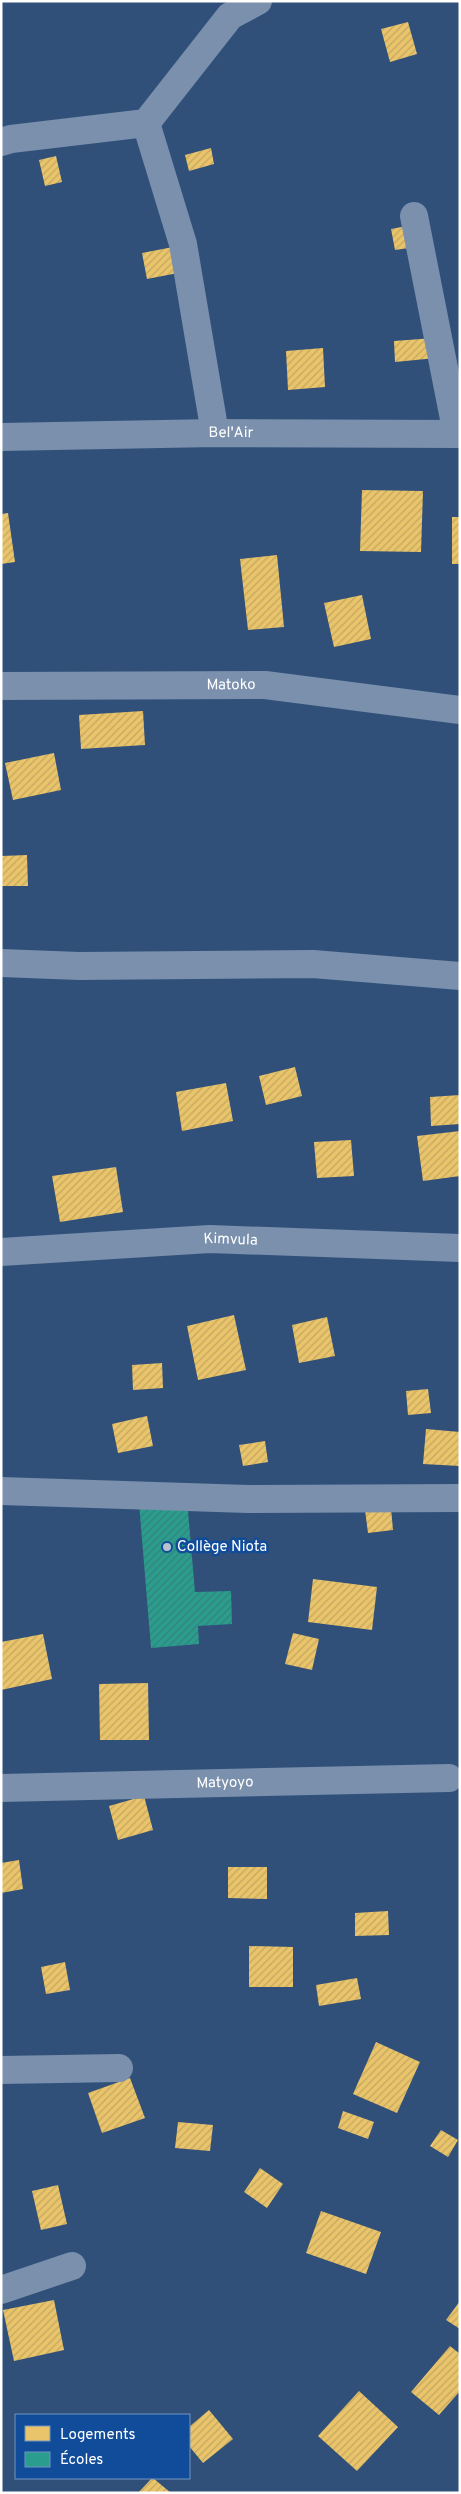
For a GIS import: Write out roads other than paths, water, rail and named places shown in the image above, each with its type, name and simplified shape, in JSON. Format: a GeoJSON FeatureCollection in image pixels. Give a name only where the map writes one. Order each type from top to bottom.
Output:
{"type":"FeatureCollection","features":[{"type":"Feature","properties":{"kind":"street"},"geometry":{"type":"LineString","coordinates":[[1,142],[11,139],[146,123],[230,16],[258,1]]}},
{"type":"Feature","properties":{"kind":"street"},"geometry":{"type":"LineString","coordinates":[[146,123],[183,244],[215,433]]}},
{"type":"Feature","properties":{"kind":"street"},"geometry":{"type":"LineString","coordinates":[[414,216],[458,434]]}},
{"type":"Feature","properties":{"kind":"street","name":"Bel'Air"},"geometry":{"type":"LineString","coordinates":[[1,438],[215,433],[458,434]]}},
{"type":"Feature","properties":{"kind":"street","name":"Matoko"},"geometry":{"type":"LineString","coordinates":[[1,686],[266,686],[460,710]]}},
{"type":"Feature","properties":{"kind":"street"},"geometry":{"type":"LineString","coordinates":[[1,964],[79,966],[313,964],[460,976]]}},
{"type":"Feature","properties":{"kind":"street","name":"Kimvula"},"geometry":{"type":"LineString","coordinates":[[1,1252],[210,1239],[460,1248]]}},
{"type":"Feature","properties":{"kind":"street"},"geometry":{"type":"LineString","coordinates":[[1,1491],[248,1498],[460,1498]]}},
{"type":"Feature","properties":{"kind":"street","name":"Matyoyo"},"geometry":{"type":"LineString","coordinates":[[1,1788],[448,1778]]}},
{"type":"Feature","properties":{"kind":"street"},"geometry":{"type":"LineString","coordinates":[[1,2070],[119,2068]]}},
{"type":"Feature","properties":{"kind":"street"},"geometry":{"type":"LineString","coordinates":[[1,2290],[72,2266]]}},
{"type":"Feature","properties":{"kind":"place","name":"Collège Niota"},"geometry":{"type":"Point","coordinates":[167,1547]}}]}
